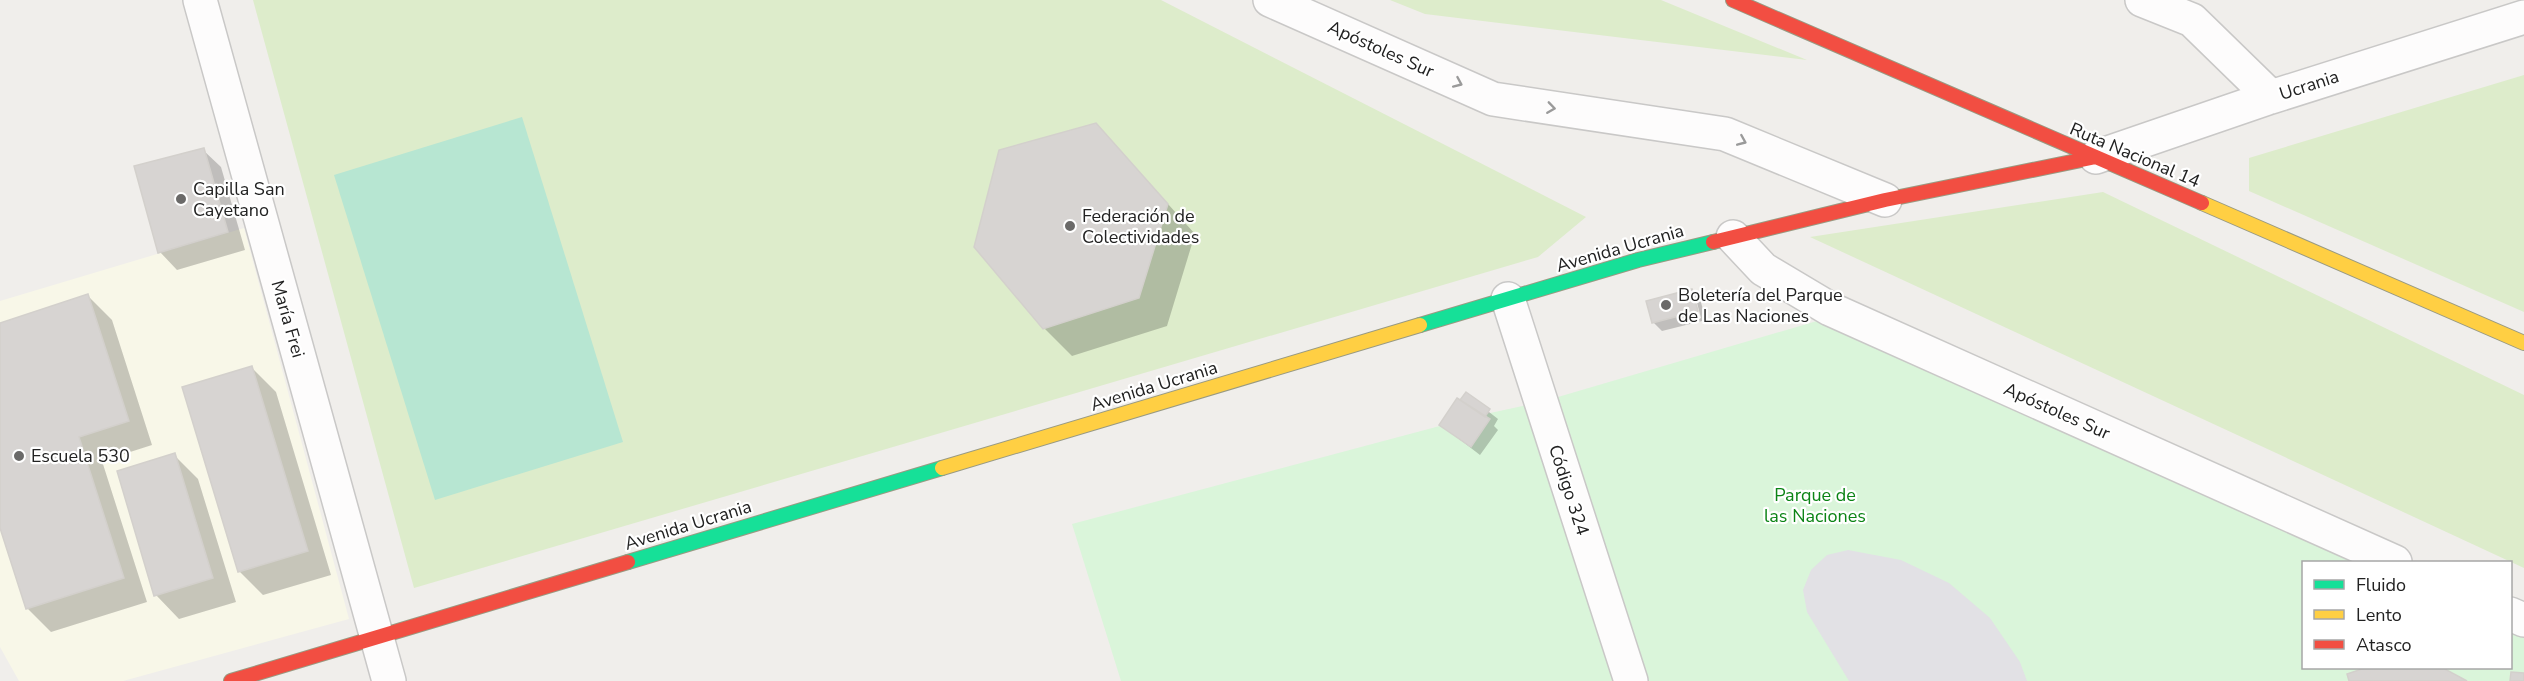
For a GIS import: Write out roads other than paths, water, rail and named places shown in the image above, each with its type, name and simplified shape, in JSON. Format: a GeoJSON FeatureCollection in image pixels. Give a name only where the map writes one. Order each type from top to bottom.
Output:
{"type":"FeatureCollection","features":[{"type":"Feature","properties":{"kind":"main road","name":"Ruta Nacional 14"},"geometry":{"type":"LineString","coordinates":[[1733,0],[2524,343]]}},
{"type":"Feature","properties":{"kind":"main road","name":"Avenida Ucrania"},"geometry":{"type":"LineString","coordinates":[[231,681],[1638,260],[1885,200],[2096,158]]}},
{"type":"Feature","properties":{"kind":"street","name":"María Frei"},"geometry":{"type":"LineString","coordinates":[[200,0],[389,681]]}},
{"type":"Feature","properties":{"kind":"street","name":"Apóstoles Sur"},"geometry":{"type":"LineString","coordinates":[[1270,0],[1493,99],[1725,134],[1885,200]]}},
{"type":"Feature","properties":{"kind":"street"},"geometry":{"type":"LineString","coordinates":[[2142,0],[2192,20],[2271,97]]}},
{"type":"Feature","properties":{"kind":"street","name":"Ucrania"},"geometry":{"type":"LineString","coordinates":[[2096,158],[2271,97],[2524,17]]}},
{"type":"Feature","properties":{"kind":"street","name":"Apóstoles Sur"},"geometry":{"type":"LineString","coordinates":[[1733,237],[1763,269],[1830,309],[2393,561]]}},
{"type":"Feature","properties":{"kind":"street","name":"Código 324"},"geometry":{"type":"LineString","coordinates":[[1508,299],[1631,681]]}},
{"type":"Feature","properties":{"kind":"place","name":"Capilla San Cayetano"},"geometry":{"type":"Point","coordinates":[181,199]}},
{"type":"Feature","properties":{"kind":"place","name":"Federación de Colectividades"},"geometry":{"type":"Point","coordinates":[1070,226]}},
{"type":"Feature","properties":{"kind":"place","name":"Boletería del Parque de Las Naciones"},"geometry":{"type":"Point","coordinates":[1666,305]}},
{"type":"Feature","properties":{"kind":"place","name":"Escuela 530"},"geometry":{"type":"Point","coordinates":[19,456]}},
{"type":"Feature","properties":{"kind":"park label","name":"Parque de las Naciones"},"geometry":{"type":"Point","coordinates":[1815,505]}}]}
